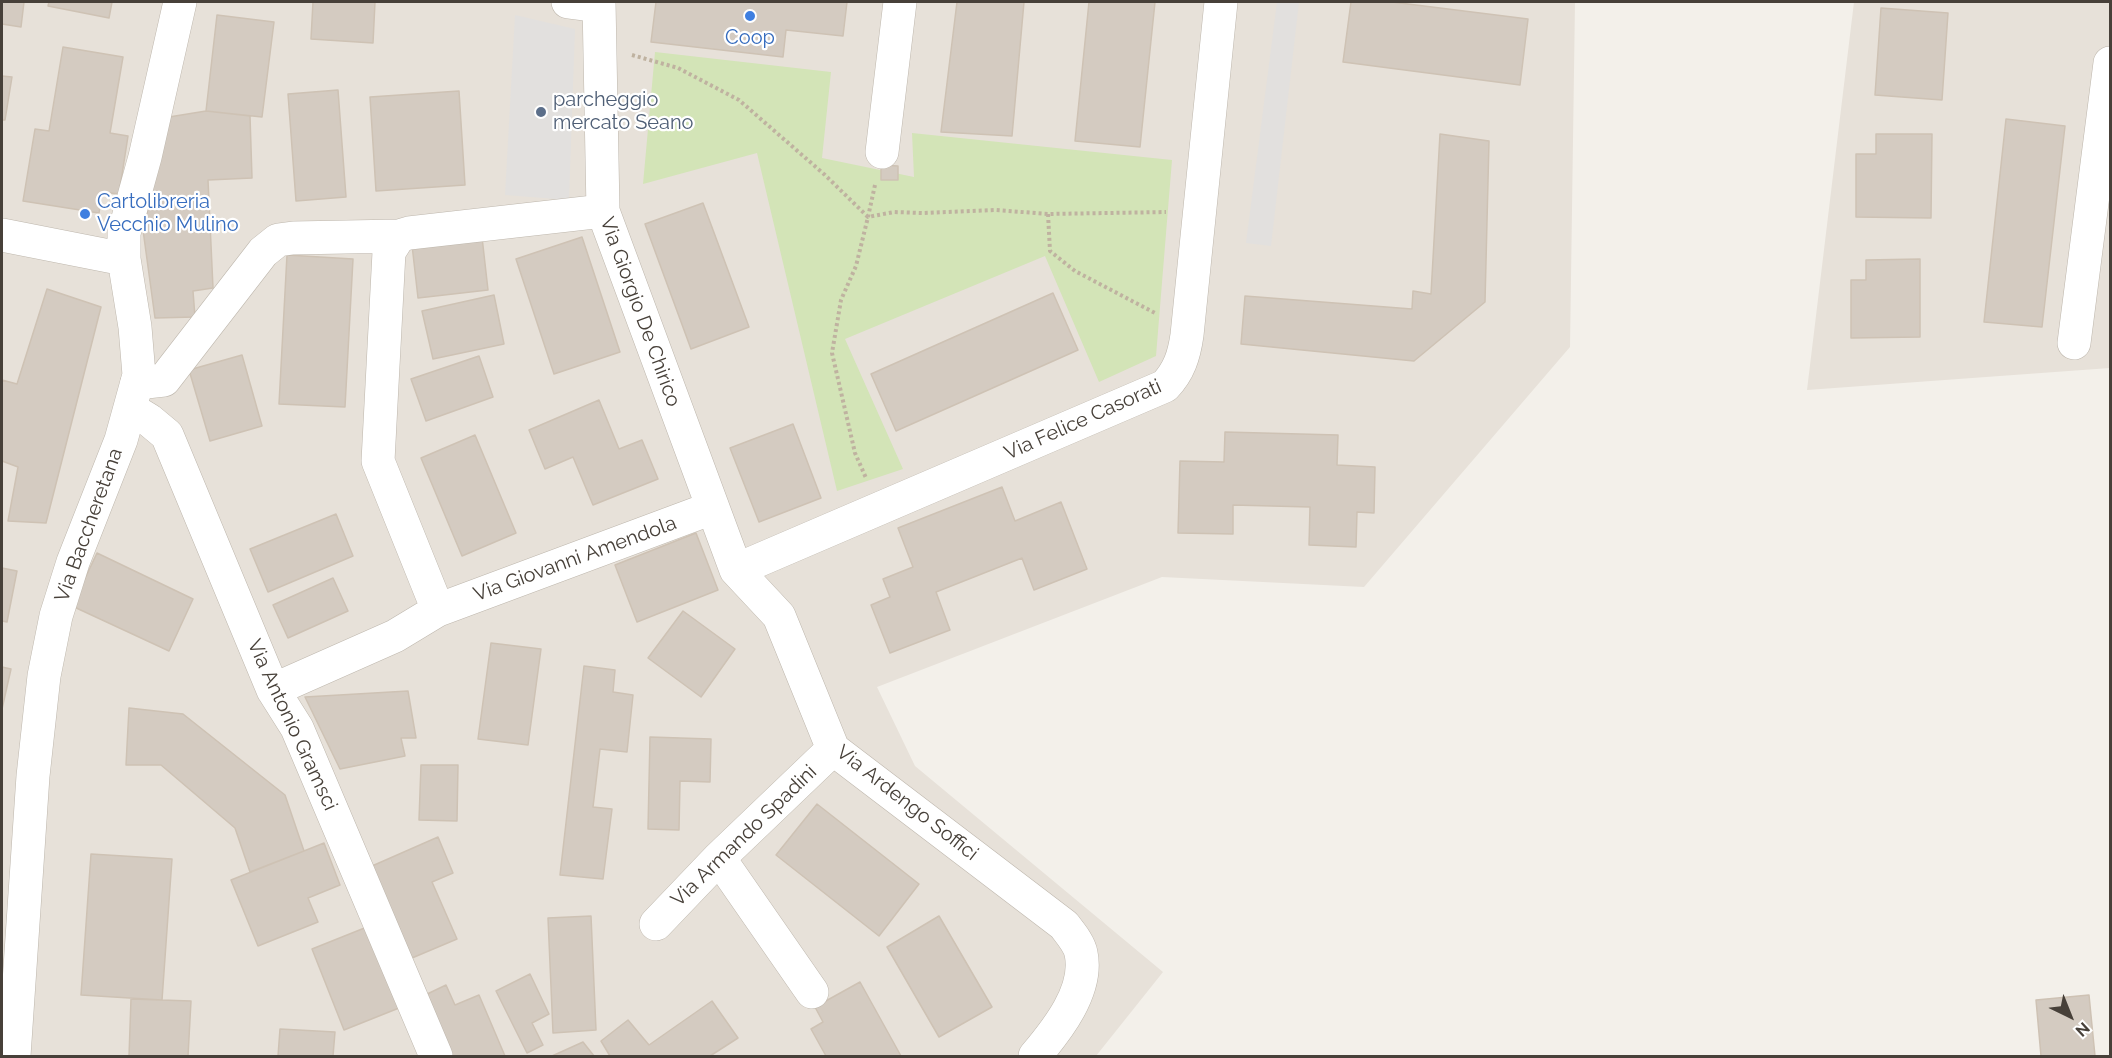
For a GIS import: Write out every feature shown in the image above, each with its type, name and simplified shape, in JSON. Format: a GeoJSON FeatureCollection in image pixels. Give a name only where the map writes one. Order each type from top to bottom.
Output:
{"type":"FeatureCollection","features":[{"type":"Feature","properties":{"kind":"street","name":"Via Baccheretana"},"geometry":{"type":"LineString","coordinates":[[14,1056],[33,776],[44,676],[56,616],[73,562],[121,440],[140,375],[139,352],[124,259],[124,233],[145,157],[180,2]]}},
{"type":"Feature","properties":{"kind":"street"},"geometry":{"type":"LineString","coordinates":[[882,152],[900,2]]}},
{"type":"Feature","properties":{"kind":"street","name":"Via Felice Casorati"},"geometry":{"type":"LineString","coordinates":[[736,570],[1165,386],[1177,373],[1185,353],[1188,330],[1221,2]]}},
{"type":"Feature","properties":{"kind":"street","name":"Via Giorgio De Chirico"},"geometry":{"type":"LineString","coordinates":[[589,3],[600,51],[603,211],[712,508]]}},
{"type":"Feature","properties":{"kind":"street"},"geometry":{"type":"LineString","coordinates":[[2074,344],[2110,63]]}},
{"type":"Feature","properties":{"kind":"street"},"geometry":{"type":"LineString","coordinates":[[134,396],[164,380],[263,252],[278,240],[293,238],[394,244],[409,233],[603,211]]}},
{"type":"Feature","properties":{"kind":"street"},"geometry":{"type":"LineString","coordinates":[[2,235],[124,259]]}},
{"type":"Feature","properties":{"kind":"street"},"geometry":{"type":"LineString","coordinates":[[394,244],[378,460],[438,610]]}},
{"type":"Feature","properties":{"kind":"street","name":"Via Antonio Gramsci"},"geometry":{"type":"LineString","coordinates":[[134,396],[149,420],[167,435],[273,690],[297,728],[436,1056]]}},
{"type":"Feature","properties":{"kind":"street"},"geometry":{"type":"LineString","coordinates":[[712,508],[736,570]]}},
{"type":"Feature","properties":{"kind":"street","name":"Via Giovanni Amendola"},"geometry":{"type":"LineString","coordinates":[[273,690],[395,636],[438,610],[712,508]]}},
{"type":"Feature","properties":{"kind":"street","name":"Via Ardengo Soffici"},"geometry":{"type":"LineString","coordinates":[[736,570],[779,616],[833,749],[1064,925],[1075,939],[1081,953],[1080,982],[1068,1012],[1035,1056]]}},
{"type":"Feature","properties":{"kind":"street","name":"Via Armando Spadini"},"geometry":{"type":"LineString","coordinates":[[656,924],[719,858],[833,749]]}},
{"type":"Feature","properties":{"kind":"street"},"geometry":{"type":"LineString","coordinates":[[719,858],[812,992]]}},
{"type":"Feature","properties":{"kind":"path"},"geometry":{"type":"LineString","coordinates":[[600,51],[640,56],[678,68],[739,99],[825,175],[868,217]]}},
{"type":"Feature","properties":{"kind":"path"},"geometry":{"type":"LineString","coordinates":[[868,217],[894,212],[996,210],[1048,214],[1200,212]]}},
{"type":"Feature","properties":{"kind":"path"},"geometry":{"type":"LineString","coordinates":[[1048,214],[1050,250],[1075,271],[1188,330]]}},
{"type":"Feature","properties":{"kind":"path"},"geometry":{"type":"LineString","coordinates":[[868,217],[856,266],[841,300],[832,353],[855,453],[880,509]]}},
{"type":"Feature","properties":{"kind":"shaded area"},"geometry":{"type":"Polygon","coordinates":[[[2,2],[1575,2],[1570,347],[1364,587],[1162,577],[877,687],[915,766],[1163,972],[1096,1056],[2,1056],[2,2]]]}},
{"type":"Feature","properties":{"kind":"shaded area"},"geometry":{"type":"Polygon","coordinates":[[[1277,2],[1299,2],[1271,246],[1246,243],[1277,2]]]}},
{"type":"Feature","properties":{"kind":"shaded area"},"geometry":{"type":"Polygon","coordinates":[[[1854,2],[2110,2],[2110,368],[1807,390],[1854,2]]]}},
{"type":"Feature","properties":{"kind":"shaded area","name":"parcheggio mercato Seano"},"geometry":{"type":"Polygon","coordinates":[[[515,15],[575,29],[569,200],[505,195],[515,15]]]}},
{"type":"Feature","properties":{"kind":"green space"},"geometry":{"type":"Polygon","coordinates":[[[655,52],[831,72],[822,158],[914,177],[912,133],[1172,160],[1156,356],[1099,382],[1045,256],[845,339],[903,469],[837,491],[757,153],[643,184],[655,52]]]}},
{"type":"Feature","properties":{"kind":"building"},"geometry":{"type":"Polygon","coordinates":[[[2,2],[24,2],[21,27],[2,24],[2,2]]]}},
{"type":"Feature","properties":{"kind":"building"},"geometry":{"type":"Polygon","coordinates":[[[49,2],[112,2],[109,18],[48,6],[49,2]]]}},
{"type":"Feature","properties":{"kind":"building"},"geometry":{"type":"Polygon","coordinates":[[[313,2],[375,2],[373,43],[311,39],[313,2]]]}},
{"type":"Feature","properties":{"kind":"building","name":"Coop"},"geometry":{"type":"Polygon","coordinates":[[[656,2],[847,2],[843,36],[786,30],[783,57],[651,42],[656,2]]]}},
{"type":"Feature","properties":{"kind":"building"},"geometry":{"type":"Polygon","coordinates":[[[957,2],[1024,2],[1012,136],[941,132],[957,2]]]}},
{"type":"Feature","properties":{"kind":"building"},"geometry":{"type":"Polygon","coordinates":[[[1089,2],[1155,2],[1140,147],[1075,141],[1089,2]]]}},
{"type":"Feature","properties":{"kind":"building"},"geometry":{"type":"Polygon","coordinates":[[[1351,2],[1392,2],[1528,19],[1520,85],[1343,62],[1351,2]]]}},
{"type":"Feature","properties":{"kind":"building"},"geometry":{"type":"Polygon","coordinates":[[[1881,8],[1948,13],[1942,100],[1875,95],[1881,8]]]}},
{"type":"Feature","properties":{"kind":"building"},"geometry":{"type":"Polygon","coordinates":[[[217,15],[274,22],[262,117],[206,111],[217,15]]]}},
{"type":"Feature","properties":{"kind":"building"},"geometry":{"type":"Polygon","coordinates":[[[63,47],[123,57],[110,133],[128,136],[119,194],[102,192],[99,213],[23,201],[35,129],[49,131],[63,47]]]}},
{"type":"Feature","properties":{"kind":"building"},"geometry":{"type":"Polygon","coordinates":[[[2,76],[12,77],[5,120],[2,120],[2,76]]]}},
{"type":"Feature","properties":{"kind":"building"},"geometry":{"type":"Polygon","coordinates":[[[338,90],[346,197],[296,201],[288,94],[338,90]]]}},
{"type":"Feature","properties":{"kind":"building"},"geometry":{"type":"Polygon","coordinates":[[[459,91],[465,185],[376,191],[370,97],[459,91]]]}},
{"type":"Feature","properties":{"kind":"building"},"geometry":{"type":"Polygon","coordinates":[[[206,111],[250,116],[252,178],[208,180],[213,288],[193,291],[195,317],[155,318],[143,230],[169,117],[206,111]]]}},
{"type":"Feature","properties":{"kind":"building"},"geometry":{"type":"Polygon","coordinates":[[[2006,119],[2065,126],[2042,327],[1984,322],[2006,119]]]}},
{"type":"Feature","properties":{"kind":"building"},"geometry":{"type":"Polygon","coordinates":[[[1440,134],[1489,141],[1485,302],[1414,361],[1241,344],[1245,296],[1412,309],[1413,291],[1431,294],[1440,134]]]}},
{"type":"Feature","properties":{"kind":"building"},"geometry":{"type":"Polygon","coordinates":[[[1876,134],[1932,134],[1931,218],[1856,217],[1856,154],[1876,154],[1876,134]]]}},
{"type":"Feature","properties":{"kind":"building"},"geometry":{"type":"Polygon","coordinates":[[[881,165],[898,166],[898,180],[881,180],[881,165]]]}},
{"type":"Feature","properties":{"kind":"building"},"geometry":{"type":"Polygon","coordinates":[[[703,203],[749,327],[691,349],[645,224],[703,203]]]}},
{"type":"Feature","properties":{"kind":"building"},"geometry":{"type":"Polygon","coordinates":[[[482,237],[488,290],[418,298],[412,245],[482,237]]]}},
{"type":"Feature","properties":{"kind":"building"},"geometry":{"type":"Polygon","coordinates":[[[582,237],[620,352],[554,374],[516,259],[582,237]]]}},
{"type":"Feature","properties":{"kind":"building"},"geometry":{"type":"Polygon","coordinates":[[[287,255],[353,259],[345,407],[279,404],[287,255]]]}},
{"type":"Feature","properties":{"kind":"building"},"geometry":{"type":"Polygon","coordinates":[[[1920,259],[1920,337],[1851,338],[1851,280],[1866,280],[1866,260],[1920,259]]]}},
{"type":"Feature","properties":{"kind":"building"},"geometry":{"type":"Polygon","coordinates":[[[47,289],[101,307],[46,523],[8,521],[18,467],[2,461],[2,380],[17,384],[47,289]]]}},
{"type":"Feature","properties":{"kind":"building"},"geometry":{"type":"Polygon","coordinates":[[[1053,293],[1078,350],[896,431],[871,374],[1053,293]]]}},
{"type":"Feature","properties":{"kind":"building"},"geometry":{"type":"Polygon","coordinates":[[[494,295],[504,344],[433,359],[422,311],[494,295]]]}},
{"type":"Feature","properties":{"kind":"building"},"geometry":{"type":"Polygon","coordinates":[[[242,355],[262,426],[210,441],[189,370],[242,355]]]}},
{"type":"Feature","properties":{"kind":"building"},"geometry":{"type":"Polygon","coordinates":[[[479,356],[493,397],[426,421],[411,379],[479,356]]]}},
{"type":"Feature","properties":{"kind":"building"},"geometry":{"type":"Polygon","coordinates":[[[599,400],[619,449],[642,440],[658,479],[593,505],[573,457],[545,469],[529,430],[599,400]]]}},
{"type":"Feature","properties":{"kind":"building"},"geometry":{"type":"Polygon","coordinates":[[[793,424],[821,498],[759,522],[730,448],[793,424]]]}},
{"type":"Feature","properties":{"kind":"building"},"geometry":{"type":"Polygon","coordinates":[[[1225,432],[1338,435],[1337,465],[1375,467],[1374,513],[1357,512],[1356,547],[1309,545],[1310,507],[1233,505],[1233,534],[1178,533],[1180,461],[1224,462],[1225,432]]]}},
{"type":"Feature","properties":{"kind":"building"},"geometry":{"type":"Polygon","coordinates":[[[475,435],[516,533],[462,556],[421,458],[475,435]]]}},
{"type":"Feature","properties":{"kind":"building"},"geometry":{"type":"Polygon","coordinates":[[[1002,487],[1015,521],[1061,502],[1087,569],[1034,590],[1022,558],[936,592],[950,630],[890,653],[871,605],[890,597],[883,579],[913,567],[898,528],[1002,487]]]}},
{"type":"Feature","properties":{"kind":"building"},"geometry":{"type":"Polygon","coordinates":[[[336,514],[353,556],[268,592],[250,549],[336,514]]]}},
{"type":"Feature","properties":{"kind":"building"},"geometry":{"type":"Polygon","coordinates":[[[696,533],[718,590],[637,622],[615,565],[696,533]]]}},
{"type":"Feature","properties":{"kind":"building"},"geometry":{"type":"Polygon","coordinates":[[[97,553],[193,599],[169,651],[72,606],[97,553]]]}},
{"type":"Feature","properties":{"kind":"building"},"geometry":{"type":"Polygon","coordinates":[[[2,568],[17,571],[7,622],[2,621],[2,568]]]}},
{"type":"Feature","properties":{"kind":"building"},"geometry":{"type":"Polygon","coordinates":[[[333,578],[348,611],[288,638],[273,605],[333,578]]]}},
{"type":"Feature","properties":{"kind":"building"},"geometry":{"type":"Polygon","coordinates":[[[683,611],[735,649],[701,697],[648,658],[683,611]]]}},
{"type":"Feature","properties":{"kind":"building"},"geometry":{"type":"Polygon","coordinates":[[[491,643],[541,649],[528,745],[478,739],[491,643]]]}},
{"type":"Feature","properties":{"kind":"building"},"geometry":{"type":"Polygon","coordinates":[[[584,666],[615,670],[613,692],[633,695],[627,752],[600,749],[593,807],[612,809],[603,879],[560,875],[584,666]]]}},
{"type":"Feature","properties":{"kind":"building"},"geometry":{"type":"Polygon","coordinates":[[[2,667],[11,669],[2,709],[2,667]]]}},
{"type":"Feature","properties":{"kind":"building"},"geometry":{"type":"Polygon","coordinates":[[[408,691],[416,738],[401,738],[405,756],[340,769],[305,697],[408,691]]]}},
{"type":"Feature","properties":{"kind":"building"},"geometry":{"type":"Polygon","coordinates":[[[129,708],[183,714],[285,795],[304,851],[250,872],[235,828],[161,765],[126,765],[129,708]]]}},
{"type":"Feature","properties":{"kind":"building"},"geometry":{"type":"Polygon","coordinates":[[[650,737],[711,739],[710,782],[680,781],[679,830],[648,829],[650,737]]]}},
{"type":"Feature","properties":{"kind":"building"},"geometry":{"type":"Polygon","coordinates":[[[421,765],[458,765],[457,821],[419,820],[421,765]]]}},
{"type":"Feature","properties":{"kind":"building"},"geometry":{"type":"Polygon","coordinates":[[[817,804],[919,884],[879,936],[776,855],[817,804]]]}},
{"type":"Feature","properties":{"kind":"building"},"geometry":{"type":"Polygon","coordinates":[[[438,837],[453,873],[432,882],[457,939],[412,958],[372,866],[438,837]]]}},
{"type":"Feature","properties":{"kind":"building"},"geometry":{"type":"Polygon","coordinates":[[[324,843],[340,885],[308,898],[318,922],[258,946],[231,880],[324,843]]]}},
{"type":"Feature","properties":{"kind":"building"},"geometry":{"type":"Polygon","coordinates":[[[91,854],[172,859],[162,1000],[81,995],[91,854]]]}},
{"type":"Feature","properties":{"kind":"building"},"geometry":{"type":"Polygon","coordinates":[[[591,916],[596,1030],[553,1033],[548,918],[591,916]]]}},
{"type":"Feature","properties":{"kind":"building"},"geometry":{"type":"Polygon","coordinates":[[[939,916],[992,1007],[939,1037],[887,947],[939,916]]]}},
{"type":"Feature","properties":{"kind":"building"},"geometry":{"type":"Polygon","coordinates":[[[367,927],[399,1008],[344,1030],[312,949],[367,927]]]}},
{"type":"Feature","properties":{"kind":"building"},"geometry":{"type":"Polygon","coordinates":[[[530,974],[549,1014],[532,1023],[543,1045],[527,1053],[496,991],[530,974]]]}},
{"type":"Feature","properties":{"kind":"building"},"geometry":{"type":"Polygon","coordinates":[[[860,982],[901,1056],[826,1056],[811,1029],[823,1022],[815,1007],[860,982]]]}},
{"type":"Feature","properties":{"kind":"building"},"geometry":{"type":"Polygon","coordinates":[[[446,985],[455,1005],[479,995],[505,1056],[447,1056],[421,997],[446,985]]]}},
{"type":"Feature","properties":{"kind":"building"},"geometry":{"type":"Polygon","coordinates":[[[2089,995],[2095,1056],[2041,1056],[2036,1000],[2089,995]]]}},
{"type":"Feature","properties":{"kind":"building"},"geometry":{"type":"Polygon","coordinates":[[[131,999],[191,1001],[188,1056],[129,1056],[131,999]]]}},
{"type":"Feature","properties":{"kind":"building"},"geometry":{"type":"Polygon","coordinates":[[[712,1001],[738,1038],[710,1056],[610,1056],[601,1041],[628,1020],[649,1045],[712,1001]]]}},
{"type":"Feature","properties":{"kind":"building"},"geometry":{"type":"Polygon","coordinates":[[[280,1029],[335,1032],[333,1056],[278,1056],[280,1029]]]}},
{"type":"Feature","properties":{"kind":"building"},"geometry":{"type":"Polygon","coordinates":[[[583,1042],[594,1056],[552,1056],[583,1042]]]}},
{"type":"Feature","properties":{"kind":"place","name":"Coop"},"geometry":{"type":"Point","coordinates":[750,16]}},
{"type":"Feature","properties":{"kind":"place","name":"parcheggio mercato Seano"},"geometry":{"type":"Point","coordinates":[541,112]}},
{"type":"Feature","properties":{"kind":"place","name":"Cartolibreria Vecchio Mulino"},"geometry":{"type":"Point","coordinates":[85,214]}}]}
